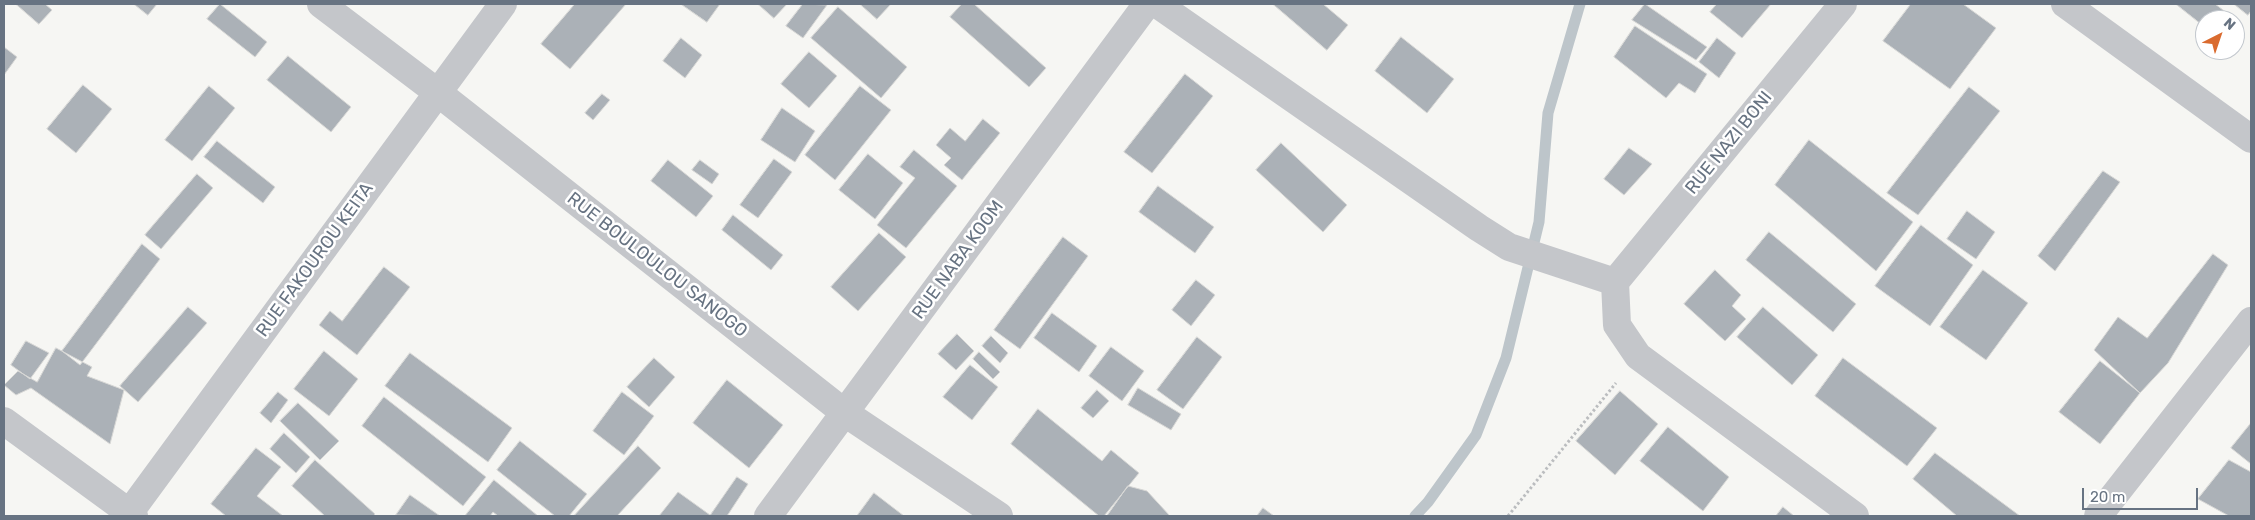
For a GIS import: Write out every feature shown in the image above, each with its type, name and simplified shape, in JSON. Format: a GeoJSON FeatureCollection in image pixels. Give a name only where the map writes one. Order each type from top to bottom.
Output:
{"type":"FeatureCollection","features":[{"type":"Feature","properties":{"kind":"street","name":"RUE BOULOULOU SANOGO"},"geometry":{"type":"LineString","coordinates":[[321,4],[437,92],[845,413],[999,516]]}},
{"type":"Feature","properties":{"kind":"street","name":"RUE FAKOUROU KEITA"},"geometry":{"type":"LineString","coordinates":[[130,515],[503,4]]}},
{"type":"Feature","properties":{"kind":"street","name":"RUE NABA KOOM"},"geometry":{"type":"LineString","coordinates":[[768,516],[1147,4]]}},
{"type":"Feature","properties":{"kind":"street"},"geometry":{"type":"LineString","coordinates":[[1157,4],[1509,247],[1615,282],[1617,325],[1638,356],[1855,516]]}},
{"type":"Feature","properties":{"kind":"street","name":"RUE NAZI BONI"},"geometry":{"type":"LineString","coordinates":[[1615,282],[1843,4]]}},
{"type":"Feature","properties":{"kind":"street"},"geometry":{"type":"LineString","coordinates":[[2065,4],[2251,139]]}},
{"type":"Feature","properties":{"kind":"street"},"geometry":{"type":"LineString","coordinates":[[2098,516],[2251,321]]}},
{"type":"Feature","properties":{"kind":"street"},"geometry":{"type":"LineString","coordinates":[[4,421],[130,515]]}},
{"type":"Feature","properties":{"kind":"path"},"geometry":{"type":"LineString","coordinates":[[1508,516],[1638,356]]}},
{"type":"Feature","properties":{"kind":"building"},"geometry":{"type":"Polygon","coordinates":[[[16,4],[45,4],[52,10],[39,24],[16,4]]]}},
{"type":"Feature","properties":{"kind":"building"},"geometry":{"type":"Polygon","coordinates":[[[134,4],[157,4],[148,15],[134,4]]]}},
{"type":"Feature","properties":{"kind":"building"},"geometry":{"type":"Polygon","coordinates":[[[220,4],[267,42],[255,57],[207,19],[220,4]]]}},
{"type":"Feature","properties":{"kind":"building"},"geometry":{"type":"Polygon","coordinates":[[[575,4],[626,4],[570,69],[541,44],[575,4]]]}},
{"type":"Feature","properties":{"kind":"building"},"geometry":{"type":"Polygon","coordinates":[[[681,4],[720,4],[707,22],[681,4]]]}},
{"type":"Feature","properties":{"kind":"building"},"geometry":{"type":"Polygon","coordinates":[[[758,4],[787,4],[774,18],[758,4]]]}},
{"type":"Feature","properties":{"kind":"building"},"geometry":{"type":"Polygon","coordinates":[[[803,4],[827,5],[803,38],[786,26],[803,4]]]}},
{"type":"Feature","properties":{"kind":"building"},"geometry":{"type":"Polygon","coordinates":[[[860,4],[891,4],[877,19],[860,4]]]}},
{"type":"Feature","properties":{"kind":"building"},"geometry":{"type":"Polygon","coordinates":[[[962,4],[974,4],[1046,68],[1029,87],[950,17],[962,4]]]}},
{"type":"Feature","properties":{"kind":"building"},"geometry":{"type":"Polygon","coordinates":[[[1273,4],[1323,4],[1348,25],[1327,50],[1273,4]]]}},
{"type":"Feature","properties":{"kind":"building"},"geometry":{"type":"Polygon","coordinates":[[[1645,4],[1707,47],[1696,60],[1632,20],[1645,4]]]}},
{"type":"Feature","properties":{"kind":"building"},"geometry":{"type":"Polygon","coordinates":[[[1717,4],[1771,4],[1742,38],[1710,12],[1717,4]]]}},
{"type":"Feature","properties":{"kind":"building"},"geometry":{"type":"Polygon","coordinates":[[[1911,4],[1963,4],[1996,28],[1950,89],[1883,41],[1911,4]]]}},
{"type":"Feature","properties":{"kind":"building"},"geometry":{"type":"Polygon","coordinates":[[[2176,4],[2215,4],[2223,10],[2195,10],[2195,19],[2176,4]]]}},
{"type":"Feature","properties":{"kind":"building"},"geometry":{"type":"Polygon","coordinates":[[[2234,4],[2251,4],[2251,11],[2248,15],[2245,10],[2242,10],[2234,4]]]}},
{"type":"Feature","properties":{"kind":"building"},"geometry":{"type":"Polygon","coordinates":[[[838,7],[907,67],[881,98],[811,38],[838,7]]]}},
{"type":"Feature","properties":{"kind":"building"},"geometry":{"type":"Polygon","coordinates":[[[1635,26],[1707,74],[1695,93],[1679,83],[1666,98],[1614,57],[1635,26]]]}},
{"type":"Feature","properties":{"kind":"building"},"geometry":{"type":"Polygon","coordinates":[[[1401,37],[1454,79],[1427,113],[1375,71],[1401,37]]]}},
{"type":"Feature","properties":{"kind":"building"},"geometry":{"type":"Polygon","coordinates":[[[681,38],[702,55],[685,78],[663,61],[681,38]]]}},
{"type":"Feature","properties":{"kind":"building"},"geometry":{"type":"Polygon","coordinates":[[[1717,38],[1736,53],[1719,78],[1699,62],[1717,38]]]}},
{"type":"Feature","properties":{"kind":"building"},"geometry":{"type":"Polygon","coordinates":[[[4,47],[17,57],[4,75],[4,47]]]}},
{"type":"Feature","properties":{"kind":"building"},"geometry":{"type":"Polygon","coordinates":[[[809,52],[837,76],[809,108],[781,84],[809,52]]]}},
{"type":"Feature","properties":{"kind":"building"},"geometry":{"type":"Polygon","coordinates":[[[288,56],[351,107],[331,132],[267,80],[288,56]]]}},
{"type":"Feature","properties":{"kind":"building"},"geometry":{"type":"Polygon","coordinates":[[[1185,74],[1213,96],[1152,173],[1124,152],[1185,74]]]}},
{"type":"Feature","properties":{"kind":"building"},"geometry":{"type":"Polygon","coordinates":[[[83,85],[112,109],[76,153],[47,129],[83,85]]]}},
{"type":"Feature","properties":{"kind":"building"},"geometry":{"type":"Polygon","coordinates":[[[209,86],[235,108],[192,161],[165,140],[209,86]]]}},
{"type":"Feature","properties":{"kind":"building"},"geometry":{"type":"Polygon","coordinates":[[[860,86],[891,110],[835,180],[805,155],[860,86]]]}},
{"type":"Feature","properties":{"kind":"building"},"geometry":{"type":"Polygon","coordinates":[[[1969,87],[2000,111],[1918,215],[1887,193],[1969,87]]]}},
{"type":"Feature","properties":{"kind":"building"},"geometry":{"type":"Polygon","coordinates":[[[602,94],[610,100],[593,120],[585,113],[602,94]]]}},
{"type":"Feature","properties":{"kind":"building"},"geometry":{"type":"Polygon","coordinates":[[[782,108],[815,131],[795,162],[761,140],[782,108]]]}},
{"type":"Feature","properties":{"kind":"building"},"geometry":{"type":"Polygon","coordinates":[[[983,119],[1000,133],[962,180],[944,165],[951,158],[936,145],[950,128],[965,141],[983,119]]]}},
{"type":"Feature","properties":{"kind":"building"},"geometry":{"type":"Polygon","coordinates":[[[1809,140],[1913,222],[1876,271],[1775,185],[1809,140]]]}},
{"type":"Feature","properties":{"kind":"building"},"geometry":{"type":"Polygon","coordinates":[[[217,141],[275,187],[263,203],[204,157],[217,141]]]}},
{"type":"Feature","properties":{"kind":"building"},"geometry":{"type":"Polygon","coordinates":[[[1281,143],[1347,205],[1323,232],[1256,170],[1281,143]]]}},
{"type":"Feature","properties":{"kind":"building"},"geometry":{"type":"Polygon","coordinates":[[[1629,148],[1652,164],[1624,195],[1604,179],[1629,148]]]}},
{"type":"Feature","properties":{"kind":"building"},"geometry":{"type":"Polygon","coordinates":[[[914,150],[957,186],[906,248],[877,225],[915,178],[900,167],[914,150]]]}},
{"type":"Feature","properties":{"kind":"building"},"geometry":{"type":"Polygon","coordinates":[[[868,154],[903,183],[875,219],[839,190],[868,154]]]}},
{"type":"Feature","properties":{"kind":"building"},"geometry":{"type":"Polygon","coordinates":[[[774,159],[792,172],[758,218],[740,205],[774,159]]]}},
{"type":"Feature","properties":{"kind":"building"},"geometry":{"type":"Polygon","coordinates":[[[668,160],[713,196],[696,217],[651,181],[668,160]]]}},
{"type":"Feature","properties":{"kind":"building"},"geometry":{"type":"Polygon","coordinates":[[[700,160],[719,174],[712,184],[692,170],[700,160]]]}},
{"type":"Feature","properties":{"kind":"building"},"geometry":{"type":"Polygon","coordinates":[[[2103,171],[2120,182],[2055,271],[2038,256],[2103,171]]]}},
{"type":"Feature","properties":{"kind":"building"},"geometry":{"type":"Polygon","coordinates":[[[197,174],[213,188],[161,249],[145,235],[197,174]]]}},
{"type":"Feature","properties":{"kind":"building"},"geometry":{"type":"Polygon","coordinates":[[[1158,186],[1214,227],[1195,253],[1139,212],[1158,186]]]}},
{"type":"Feature","properties":{"kind":"building"},"geometry":{"type":"Polygon","coordinates":[[[1967,211],[1995,232],[1976,259],[1947,239],[1967,211]]]}},
{"type":"Feature","properties":{"kind":"building"},"geometry":{"type":"Polygon","coordinates":[[[733,215],[783,255],[771,270],[722,230],[733,215]]]}},
{"type":"Feature","properties":{"kind":"building"},"geometry":{"type":"Polygon","coordinates":[[[1921,225],[1973,265],[1930,326],[1875,286],[1921,225]]]}},
{"type":"Feature","properties":{"kind":"building"},"geometry":{"type":"Polygon","coordinates":[[[1769,232],[1856,304],[1833,332],[1746,260],[1769,232]]]}},
{"type":"Feature","properties":{"kind":"building"},"geometry":{"type":"Polygon","coordinates":[[[879,233],[906,257],[858,311],[831,287],[879,233]]]}},
{"type":"Feature","properties":{"kind":"building"},"geometry":{"type":"Polygon","coordinates":[[[1063,237],[1088,256],[1020,349],[994,330],[1063,237]]]}},
{"type":"Feature","properties":{"kind":"building"},"geometry":{"type":"Polygon","coordinates":[[[142,244],[160,259],[80,365],[62,351],[142,244]]]}},
{"type":"Feature","properties":{"kind":"building"},"geometry":{"type":"Polygon","coordinates":[[[2213,254],[2228,265],[2168,363],[2140,393],[2094,350],[2118,317],[2147,338],[2213,254]]]}},
{"type":"Feature","properties":{"kind":"building"},"geometry":{"type":"Polygon","coordinates":[[[384,267],[410,287],[357,355],[319,325],[330,311],[342,321],[384,267]]]}},
{"type":"Feature","properties":{"kind":"building"},"geometry":{"type":"Polygon","coordinates":[[[1715,270],[1741,295],[1732,306],[1746,319],[1725,341],[1684,304],[1715,270]]]}},
{"type":"Feature","properties":{"kind":"building"},"geometry":{"type":"Polygon","coordinates":[[[1983,270],[2028,303],[1986,360],[1940,327],[1983,270]]]}},
{"type":"Feature","properties":{"kind":"building"},"geometry":{"type":"Polygon","coordinates":[[[1196,280],[1215,295],[1191,326],[1172,310],[1196,280]]]}},
{"type":"Feature","properties":{"kind":"building"},"geometry":{"type":"Polygon","coordinates":[[[188,307],[207,323],[138,402],[120,386],[188,307]]]}},
{"type":"Feature","properties":{"kind":"building"},"geometry":{"type":"Polygon","coordinates":[[[1763,307],[1818,355],[1792,385],[1737,337],[1763,307]]]}},
{"type":"Feature","properties":{"kind":"building"},"geometry":{"type":"Polygon","coordinates":[[[1052,313],[1097,346],[1079,372],[1034,338],[1052,313]]]}},
{"type":"Feature","properties":{"kind":"building"},"geometry":{"type":"Polygon","coordinates":[[[957,334],[974,351],[956,370],[938,354],[957,334]]]}},
{"type":"Feature","properties":{"kind":"building"},"geometry":{"type":"Polygon","coordinates":[[[991,336],[1008,353],[1000,363],[982,346],[991,336]]]}},
{"type":"Feature","properties":{"kind":"building"},"geometry":{"type":"Polygon","coordinates":[[[1197,337],[1222,357],[1183,409],[1157,390],[1197,337]]]}},
{"type":"Feature","properties":{"kind":"building"},"geometry":{"type":"Polygon","coordinates":[[[26,341],[49,353],[30,379],[11,365],[26,341]]]}},
{"type":"Feature","properties":{"kind":"building"},"geometry":{"type":"Polygon","coordinates":[[[1111,347],[1144,371],[1122,401],[1089,376],[1111,347]]]}},
{"type":"Feature","properties":{"kind":"building"},"geometry":{"type":"Polygon","coordinates":[[[56,348],[92,367],[87,376],[124,390],[110,444],[31,388],[16,395],[4,385],[18,371],[37,382],[56,348]]]}},
{"type":"Feature","properties":{"kind":"building"},"geometry":{"type":"Polygon","coordinates":[[[324,351],[358,379],[329,416],[294,389],[324,351]]]}},
{"type":"Feature","properties":{"kind":"building"},"geometry":{"type":"Polygon","coordinates":[[[979,352],[1000,372],[993,379],[973,359],[979,352]]]}},
{"type":"Feature","properties":{"kind":"building"},"geometry":{"type":"Polygon","coordinates":[[[410,353],[512,428],[488,462],[385,386],[410,353]]]}},
{"type":"Feature","properties":{"kind":"building"},"geometry":{"type":"Polygon","coordinates":[[[654,358],[675,377],[649,407],[627,387],[654,358]]]}},
{"type":"Feature","properties":{"kind":"building"},"geometry":{"type":"Polygon","coordinates":[[[1843,358],[1937,428],[1907,466],[1815,396],[1843,358]]]}},
{"type":"Feature","properties":{"kind":"building"},"geometry":{"type":"Polygon","coordinates":[[[2100,361],[2140,393],[2100,444],[2059,412],[2100,361]]]}},
{"type":"Feature","properties":{"kind":"building"},"geometry":{"type":"Polygon","coordinates":[[[970,365],[998,387],[972,420],[943,397],[970,365]]]}},
{"type":"Feature","properties":{"kind":"building"},"geometry":{"type":"Polygon","coordinates":[[[727,380],[783,425],[749,468],[693,423],[727,380]]]}},
{"type":"Feature","properties":{"kind":"building"},"geometry":{"type":"Polygon","coordinates":[[[1138,388],[1181,414],[1171,430],[1128,405],[1138,388]]]}},
{"type":"Feature","properties":{"kind":"building"},"geometry":{"type":"Polygon","coordinates":[[[1097,390],[1109,401],[1093,418],[1081,408],[1097,390]]]}},
{"type":"Feature","properties":{"kind":"building"},"geometry":{"type":"Polygon","coordinates":[[[1620,391],[1658,424],[1615,475],[1576,441],[1620,391]]]}},
{"type":"Feature","properties":{"kind":"building"},"geometry":{"type":"Polygon","coordinates":[[[278,392],[288,400],[271,423],[260,413],[278,392]]]}},
{"type":"Feature","properties":{"kind":"building"},"geometry":{"type":"Polygon","coordinates":[[[622,392],[654,416],[624,455],[593,431],[622,392]]]}},
{"type":"Feature","properties":{"kind":"building"},"geometry":{"type":"Polygon","coordinates":[[[384,397],[486,477],[463,506],[362,426],[384,397]]]}},
{"type":"Feature","properties":{"kind":"building"},"geometry":{"type":"Polygon","coordinates":[[[298,403],[339,441],[320,460],[280,421],[298,403]]]}},
{"type":"Feature","properties":{"kind":"building"},"geometry":{"type":"Polygon","coordinates":[[[1038,409],[1102,461],[1111,450],[1139,473],[1104,516],[1099,516],[1011,444],[1038,409]]]}},
{"type":"Feature","properties":{"kind":"building"},"geometry":{"type":"Polygon","coordinates":[[[2251,423],[2251,464],[2231,448],[2251,423]]]}},
{"type":"Feature","properties":{"kind":"building"},"geometry":{"type":"Polygon","coordinates":[[[1668,427],[1729,477],[1703,511],[1640,461],[1668,427]]]}},
{"type":"Feature","properties":{"kind":"building"},"geometry":{"type":"Polygon","coordinates":[[[284,433],[310,457],[296,473],[270,449],[284,433]]]}},
{"type":"Feature","properties":{"kind":"building"},"geometry":{"type":"Polygon","coordinates":[[[520,441],[587,494],[569,516],[555,516],[497,470],[520,441]]]}},
{"type":"Feature","properties":{"kind":"building"},"geometry":{"type":"Polygon","coordinates":[[[638,446],[661,468],[617,516],[574,516],[638,446]]]}},
{"type":"Feature","properties":{"kind":"building"},"geometry":{"type":"Polygon","coordinates":[[[256,448],[281,467],[257,496],[283,516],[226,516],[211,504],[256,448]]]}},
{"type":"Feature","properties":{"kind":"building"},"geometry":{"type":"Polygon","coordinates":[[[1935,453],[2020,516],[1957,516],[1913,479],[1935,453]]]}},
{"type":"Feature","properties":{"kind":"building"},"geometry":{"type":"Polygon","coordinates":[[[315,460],[375,514],[373,516],[325,516],[292,486],[315,460]]]}},
{"type":"Feature","properties":{"kind":"building"},"geometry":{"type":"Polygon","coordinates":[[[2229,460],[2251,472],[2251,516],[2229,516],[2198,499],[2229,460]]]}},
{"type":"Feature","properties":{"kind":"building"},"geometry":{"type":"Polygon","coordinates":[[[737,477],[748,484],[727,516],[659,516],[678,492],[710,515],[737,477]]]}},
{"type":"Feature","properties":{"kind":"building"},"geometry":{"type":"Polygon","coordinates":[[[494,480],[538,516],[498,516],[493,512],[490,516],[465,516],[494,480]]]}},
{"type":"Feature","properties":{"kind":"building"},"geometry":{"type":"Polygon","coordinates":[[[1128,486],[1147,491],[1170,516],[1107,516],[1128,486]]]}},
{"type":"Feature","properties":{"kind":"building"},"geometry":{"type":"Polygon","coordinates":[[[874,493],[904,516],[857,516],[874,493]]]}},
{"type":"Feature","properties":{"kind":"building"},"geometry":{"type":"Polygon","coordinates":[[[410,495],[440,516],[396,515],[410,495]]]}},
{"type":"Feature","properties":{"kind":"building"},"geometry":{"type":"Polygon","coordinates":[[[1783,507],[1794,516],[1776,516],[1783,507]]]}},
{"type":"Feature","properties":{"kind":"building"},"geometry":{"type":"Polygon","coordinates":[[[1263,508],[1274,516],[1257,516],[1263,508]]]}},
{"type":"Feature","properties":{"kind":"waterway"},"geometry":{"type":"LineString","coordinates":[[1415,516],[1428,502],[1476,435],[1506,358],[1539,222],[1548,113],[1580,4]]}}]}
